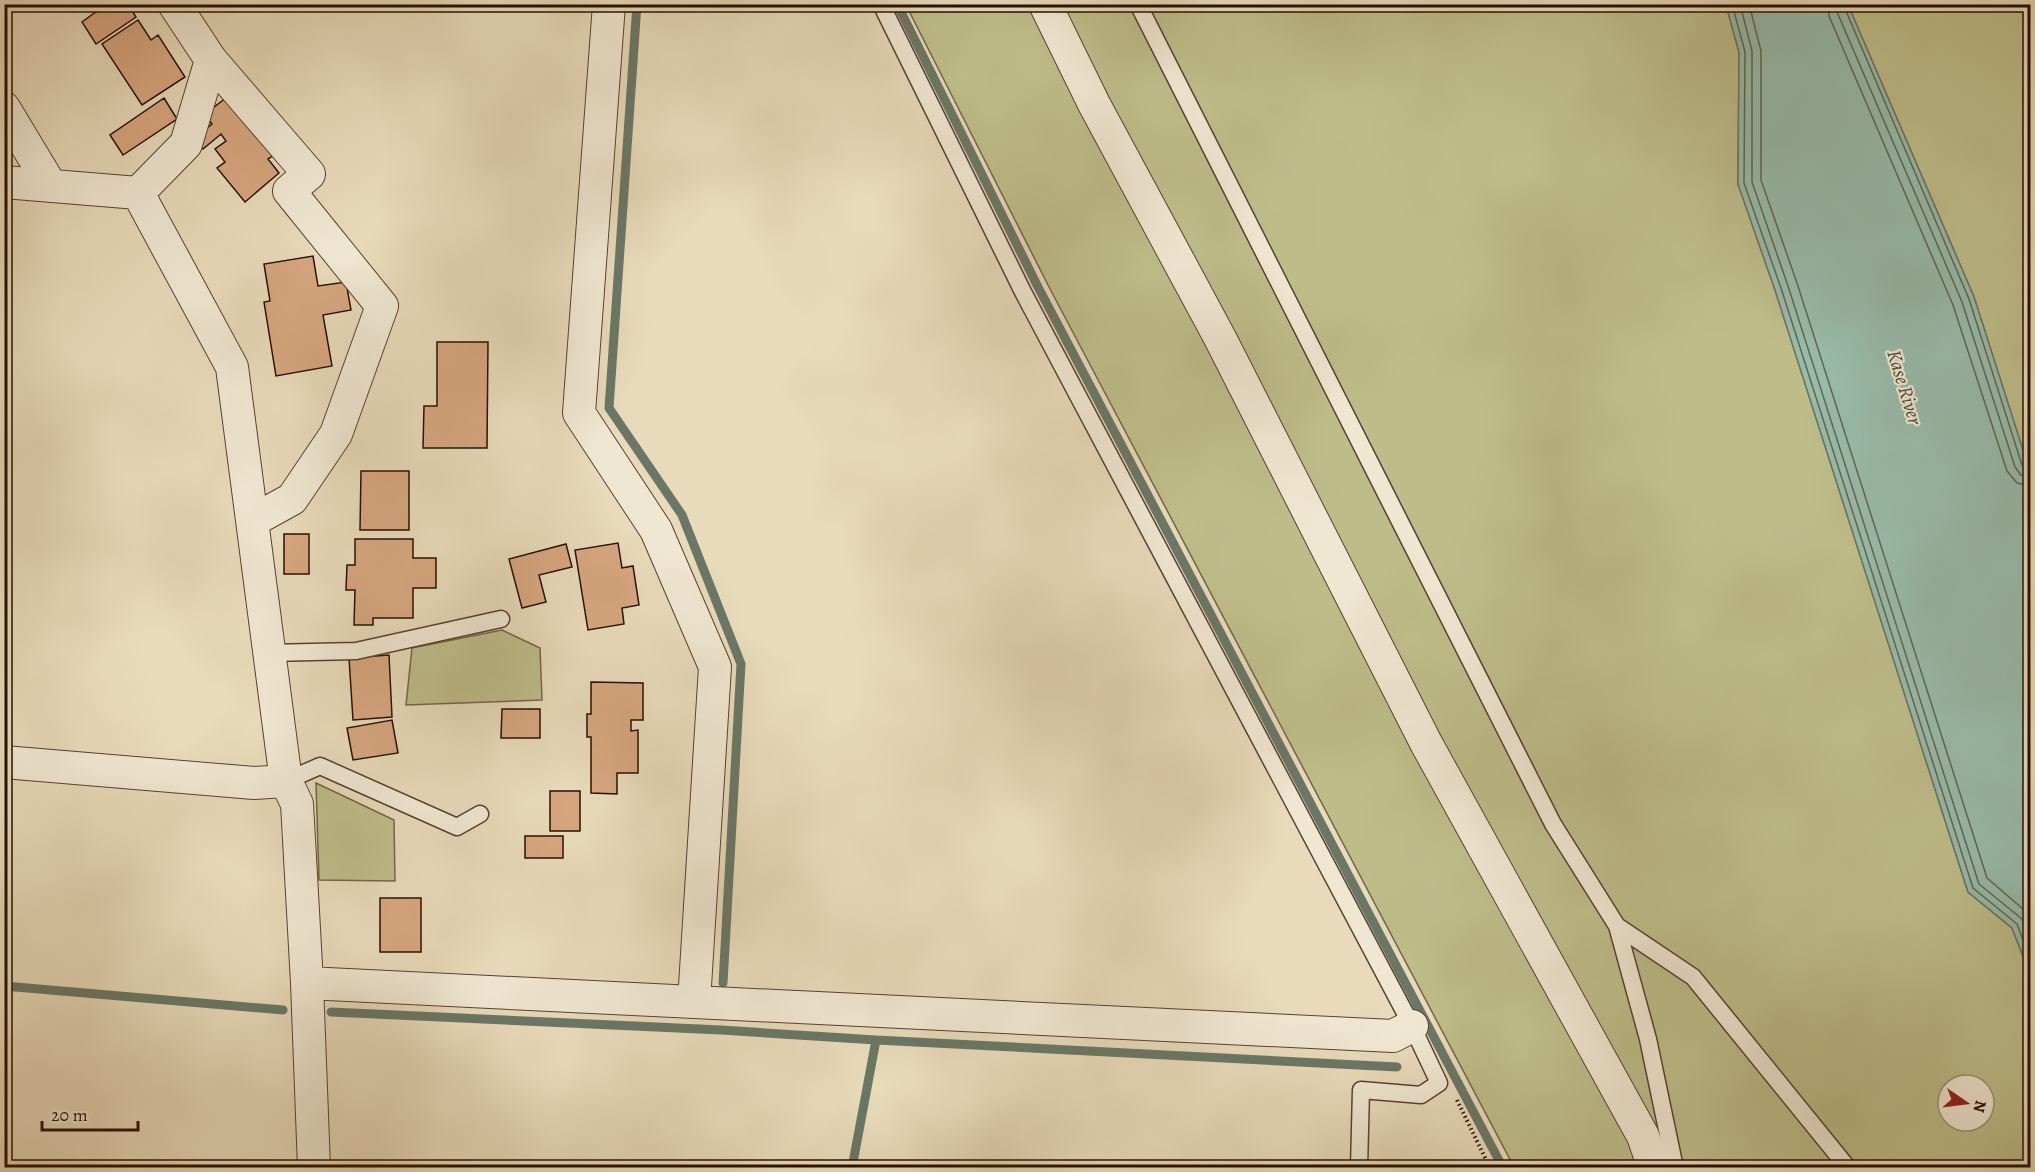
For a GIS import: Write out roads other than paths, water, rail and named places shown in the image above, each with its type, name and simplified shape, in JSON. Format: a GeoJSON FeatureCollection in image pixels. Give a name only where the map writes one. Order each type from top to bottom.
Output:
{"type":"FeatureCollection","features":[{"type":"Feature","properties":{"kind":"street"},"geometry":{"type":"LineString","coordinates":[[174,4],[211,60],[309,174],[289,191],[382,306],[336,434],[292,499],[252,521]]}},
{"type":"Feature","properties":{"kind":"street"},"geometry":{"type":"LineString","coordinates":[[609,4],[579,413],[656,530],[716,667],[694,1002]]}},
{"type":"Feature","properties":{"kind":"street"},"geometry":{"type":"LineString","coordinates":[[1045,4],[1094,104],[1220,338],[1426,743],[1643,1136],[1654,1167]]}},
{"type":"Feature","properties":{"kind":"street"},"geometry":{"type":"LineString","coordinates":[[138,193],[186,144],[211,60]]}},
{"type":"Feature","properties":{"kind":"street"},"geometry":{"type":"LineString","coordinates":[[4,108],[51,186]]}},
{"type":"Feature","properties":{"kind":"street"},"geometry":{"type":"LineString","coordinates":[[4,182],[138,193]]}},
{"type":"Feature","properties":{"kind":"street"},"geometry":{"type":"LineString","coordinates":[[138,193],[232,367],[286,781],[297,804],[314,1167]]}},
{"type":"Feature","properties":{"kind":"street"},"geometry":{"type":"LineString","coordinates":[[4,762],[254,783],[286,781]]}},
{"type":"Feature","properties":{"kind":"street"},"geometry":{"type":"LineString","coordinates":[[307,984],[1393,1036],[1413,1026]]}},
{"type":"Feature","properties":{"kind":"lane"},"geometry":{"type":"LineString","coordinates":[[881,4],[1023,292],[1413,1026],[1439,1083],[1421,1095],[1361,1090],[1359,1167]]}},
{"type":"Feature","properties":{"kind":"lane"},"geometry":{"type":"LineString","coordinates":[[1138,4],[1553,824],[1617,926],[1648,1039],[1675,1167]]}},
{"type":"Feature","properties":{"kind":"lane"},"geometry":{"type":"LineString","coordinates":[[269,653],[356,651],[501,619]]}},
{"type":"Feature","properties":{"kind":"lane"},"geometry":{"type":"LineString","coordinates":[[286,781],[320,766],[457,827],[480,814]]}},
{"type":"Feature","properties":{"kind":"lane"},"geometry":{"type":"LineString","coordinates":[[1617,926],[1694,977],[1848,1167]]}},
{"type":"Feature","properties":{"kind":"water","name":"Kase River"},"geometry":{"type":"Polygon","coordinates":[[[1726,5],[1848,5],[1974,297],[2030,472],[2030,974],[2012,928],[1968,892],[1775,290],[1738,184],[1739,52],[1726,5]]]}},
{"type":"Feature","properties":{"kind":"waterway"},"geometry":{"type":"LineString","coordinates":[[637,4],[609,408],[682,515],[741,664],[723,983]]}},
{"type":"Feature","properties":{"kind":"waterway"},"geometry":{"type":"LineString","coordinates":[[897,4],[1038,287],[1503,1168]]}},
{"type":"Feature","properties":{"kind":"waterway"},"geometry":{"type":"LineString","coordinates":[[4,986],[283,1010]]}},
{"type":"Feature","properties":{"kind":"waterway"},"geometry":{"type":"LineString","coordinates":[[331,1012],[721,1030],[1397,1067]]}},
{"type":"Feature","properties":{"kind":"waterway"},"geometry":{"type":"LineString","coordinates":[[852,1168],[876,1040]]}}]}
